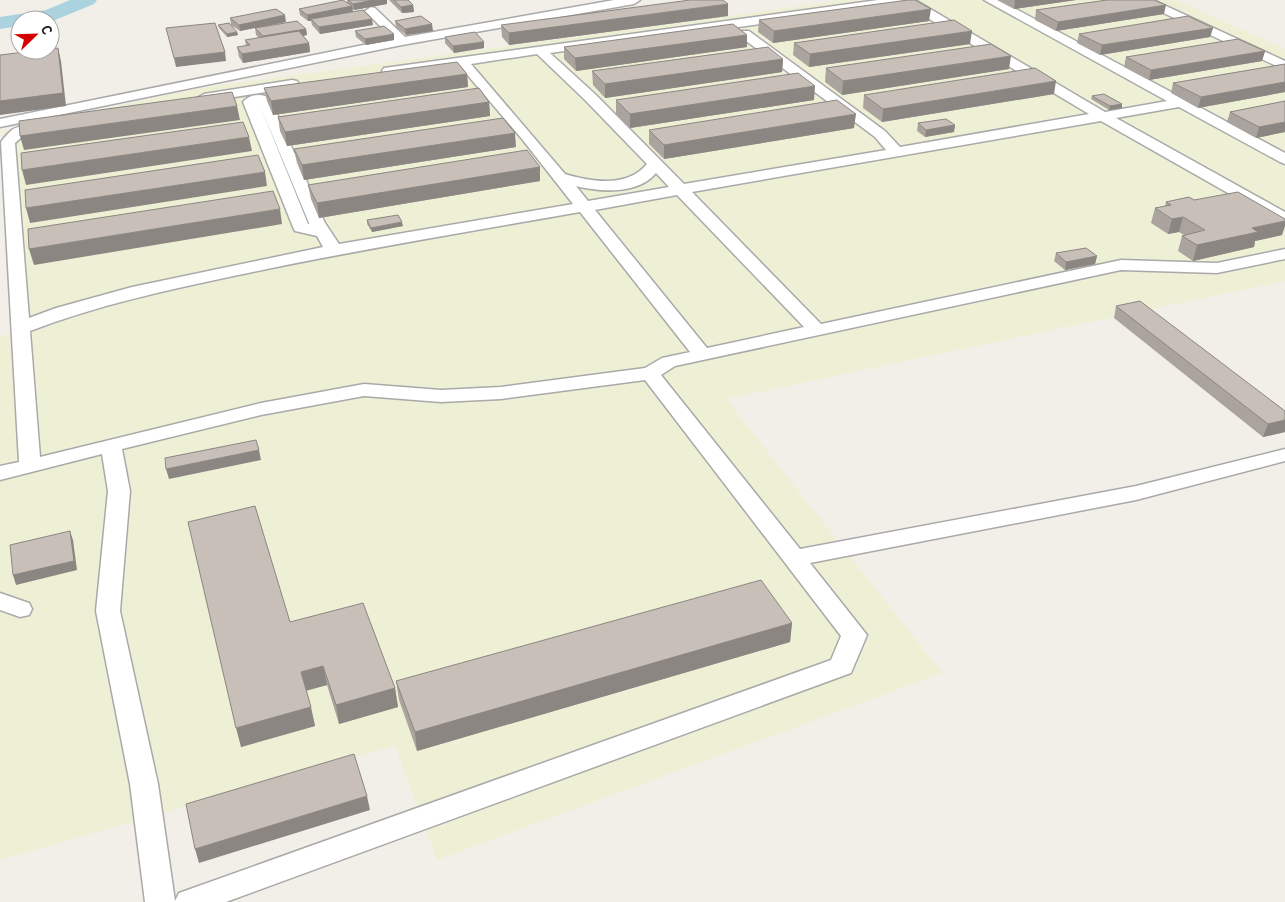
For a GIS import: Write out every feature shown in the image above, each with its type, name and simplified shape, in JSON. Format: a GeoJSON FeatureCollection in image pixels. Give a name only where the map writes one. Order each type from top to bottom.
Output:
{"type":"FeatureCollection","features":[{"type":"Feature","properties":{"kind":"lane"},"geometry":{"type":"LineString","coordinates":[[0,123],[402,41],[634,0]]}},
{"type":"Feature","properties":{"kind":"lane"},"geometry":{"type":"LineString","coordinates":[[374,73],[906,0],[1104,117],[1285,219]]}},
{"type":"Feature","properties":{"kind":"lane"},"geometry":{"type":"LineString","coordinates":[[990,0],[1285,159]]}},
{"type":"Feature","properties":{"kind":"lane"},"geometry":{"type":"LineString","coordinates":[[1144,0],[1285,66]]}},
{"type":"Feature","properties":{"kind":"lane"},"geometry":{"type":"LineString","coordinates":[[371,11],[402,41]]}},
{"type":"Feature","properties":{"kind":"lane"},"geometry":{"type":"LineString","coordinates":[[745,34],[880,134],[897,153]]}},
{"type":"Feature","properties":{"kind":"lane"},"geometry":{"type":"LineString","coordinates":[[540,50],[656,163],[817,330]]}},
{"type":"Feature","properties":{"kind":"lane"},"geometry":{"type":"LineString","coordinates":[[462,61],[560,177],[703,355]]}},
{"type":"Feature","properties":{"kind":"lane"},"geometry":{"type":"LineString","coordinates":[[187,100],[306,82]]}},
{"type":"Feature","properties":{"kind":"lane"},"geometry":{"type":"LineString","coordinates":[[322,232],[301,227],[250,102],[256,99],[264,100],[322,232],[334,250]]}},
{"type":"Feature","properties":{"kind":"lane"},"geometry":{"type":"LineString","coordinates":[[20,328],[62,312],[132,292],[334,250],[1179,103]]}},
{"type":"Feature","properties":{"kind":"lane"},"geometry":{"type":"LineString","coordinates":[[30,466],[8,142],[18,132],[121,113]]}},
{"type":"Feature","properties":{"kind":"lane"},"geometry":{"type":"LineString","coordinates":[[560,177],[575,183],[610,186],[643,178],[656,163]]}},
{"type":"Feature","properties":{"kind":"lane"},"geometry":{"type":"LineString","coordinates":[[0,473],[261,409],[364,390],[442,396],[491,394],[650,374],[670,362],[1120,265],[1217,268],[1285,254]]}},
{"type":"Feature","properties":{"kind":"lane"},"geometry":{"type":"LineString","coordinates":[[190,902],[842,666],[854,635],[650,374]]}},
{"type":"Feature","properties":{"kind":"lane"},"geometry":{"type":"LineString","coordinates":[[111,446],[119,491],[108,611],[144,784],[160,902]]}},
{"type":"Feature","properties":{"kind":"lane"},"geometry":{"type":"LineString","coordinates":[[794,558],[1136,493],[1285,455]]}},
{"type":"Feature","properties":{"kind":"green space"},"geometry":{"type":"Polygon","coordinates":[[[845,0],[1176,0],[1285,49],[1285,281],[726,399],[942,673],[437,860],[395,746],[0,860],[0,336],[14,333],[2,131],[200,88],[845,0]]]}},
{"type":"Feature","properties":{"kind":"building"},"geometry":{"type":"Polygon","coordinates":[[[343,0],[352,6],[307,15],[299,9],[343,0]]]}},
{"type":"Feature","properties":{"kind":"building"},"geometry":{"type":"Polygon","coordinates":[[[348,0],[374,0],[353,4],[348,0]]]}},
{"type":"Feature","properties":{"kind":"building"},"geometry":{"type":"Polygon","coordinates":[[[394,0],[408,0],[413,5],[401,7],[394,0]]]}},
{"type":"Feature","properties":{"kind":"building"},"geometry":{"type":"Polygon","coordinates":[[[690,0],[723,0],[728,4],[509,33],[501,25],[690,0]]]}},
{"type":"Feature","properties":{"kind":"building"},"geometry":{"type":"Polygon","coordinates":[[[915,0],[931,9],[774,31],[759,20],[915,0]]]}},
{"type":"Feature","properties":{"kind":"building"},"geometry":{"type":"Polygon","coordinates":[[[1107,0],[1154,0],[1166,5],[1058,22],[1036,10],[1107,0]]]}},
{"type":"Feature","properties":{"kind":"building"},"geometry":{"type":"Polygon","coordinates":[[[276,9],[285,15],[239,25],[230,18],[276,9]]]}},
{"type":"Feature","properties":{"kind":"building"},"geometry":{"type":"Polygon","coordinates":[[[363,10],[372,19],[319,27],[311,19],[363,10]]]}},
{"type":"Feature","properties":{"kind":"building"},"geometry":{"type":"Polygon","coordinates":[[[421,16],[432,24],[405,29],[395,21],[421,16]]]}},
{"type":"Feature","properties":{"kind":"building"},"geometry":{"type":"Polygon","coordinates":[[[1188,16],[1213,28],[1102,45],[1079,34],[1188,16]]]}},
{"type":"Feature","properties":{"kind":"building"},"geometry":{"type":"Polygon","coordinates":[[[954,20],[972,31],[810,54],[794,43],[954,20]]]}},
{"type":"Feature","properties":{"kind":"building"},"geometry":{"type":"Polygon","coordinates":[[[297,21],[306,29],[263,36],[255,28],[297,21]]]}},
{"type":"Feature","properties":{"kind":"building"},"geometry":{"type":"Polygon","coordinates":[[[215,23],[225,52],[174,58],[166,28],[215,23]]]}},
{"type":"Feature","properties":{"kind":"building"},"geometry":{"type":"Polygon","coordinates":[[[229,23],[237,32],[227,34],[218,25],[229,23]]]}},
{"type":"Feature","properties":{"kind":"building"},"geometry":{"type":"Polygon","coordinates":[[[733,24],[747,35],[575,58],[564,47],[733,24]]]}},
{"type":"Feature","properties":{"kind":"building"},"geometry":{"type":"Polygon","coordinates":[[[384,26],[394,34],[365,39],[355,31],[384,26]]]}},
{"type":"Feature","properties":{"kind":"building"},"geometry":{"type":"Polygon","coordinates":[[[299,31],[309,43],[242,54],[237,47],[250,45],[245,40],[299,31]]]}},
{"type":"Feature","properties":{"kind":"building"},"geometry":{"type":"Polygon","coordinates":[[[475,32],[484,42],[453,46],[445,37],[475,32]]]}},
{"type":"Feature","properties":{"kind":"building"},"geometry":{"type":"Polygon","coordinates":[[[1238,39],[1265,51],[1151,70],[1126,57],[1238,39]]]}},
{"type":"Feature","properties":{"kind":"building"},"geometry":{"type":"Polygon","coordinates":[[[991,44],[1011,56],[843,81],[826,68],[991,44]]]}},
{"type":"Feature","properties":{"kind":"building"},"geometry":{"type":"Polygon","coordinates":[[[768,47],[783,59],[605,84],[592,71],[768,47]]]}},
{"type":"Feature","properties":{"kind":"building"},"geometry":{"type":"Polygon","coordinates":[[[10,54],[10,60],[59,60],[63,93],[0,101],[0,55],[10,54]]]}},
{"type":"Feature","properties":{"kind":"building"},"geometry":{"type":"Polygon","coordinates":[[[457,62],[467,74],[271,101],[264,88],[457,62]]]}},
{"type":"Feature","properties":{"kind":"building"},"geometry":{"type":"Polygon","coordinates":[[[1285,64],[1285,82],[1201,97],[1173,83],[1285,64]]]}},
{"type":"Feature","properties":{"kind":"building"},"geometry":{"type":"Polygon","coordinates":[[[1035,68],[1056,81],[883,109],[864,95],[1035,68]]]}},
{"type":"Feature","properties":{"kind":"building"},"geometry":{"type":"Polygon","coordinates":[[[798,73],[815,86],[630,114],[616,100],[798,73]]]}},
{"type":"Feature","properties":{"kind":"building"},"geometry":{"type":"Polygon","coordinates":[[[479,88],[489,102],[285,132],[278,117],[479,88]]]}},
{"type":"Feature","properties":{"kind":"building"},"geometry":{"type":"Polygon","coordinates":[[[232,92],[237,106],[20,136],[19,121],[232,92]]]}},
{"type":"Feature","properties":{"kind":"building"},"geometry":{"type":"Polygon","coordinates":[[[1104,94],[1122,104],[1110,106],[1092,96],[1104,94]]]}},
{"type":"Feature","properties":{"kind":"building"},"geometry":{"type":"Polygon","coordinates":[[[837,100],[856,114],[664,145],[649,130],[837,100]]]}},
{"type":"Feature","properties":{"kind":"building"},"geometry":{"type":"Polygon","coordinates":[[[1285,101],[1285,122],[1259,127],[1230,112],[1285,101]]]}},
{"type":"Feature","properties":{"kind":"building"},"geometry":{"type":"Polygon","coordinates":[[[503,118],[515,133],[302,165],[294,149],[503,118]]]}},
{"type":"Feature","properties":{"kind":"building"},"geometry":{"type":"Polygon","coordinates":[[[946,119],[955,125],[926,130],[918,123],[946,119]]]}},
{"type":"Feature","properties":{"kind":"building"},"geometry":{"type":"Polygon","coordinates":[[[243,122],[249,137],[22,170],[21,153],[243,122]]]}},
{"type":"Feature","properties":{"kind":"building"},"geometry":{"type":"Polygon","coordinates":[[[527,150],[540,167],[317,203],[308,185],[527,150]]]}},
{"type":"Feature","properties":{"kind":"building"},"geometry":{"type":"Polygon","coordinates":[[[258,155],[265,172],[26,208],[25,190],[258,155]]]}},
{"type":"Feature","properties":{"kind":"building"},"geometry":{"type":"Polygon","coordinates":[[[273,191],[280,209],[29,249],[28,229],[273,191]]]}},
{"type":"Feature","properties":{"kind":"building"},"geometry":{"type":"Polygon","coordinates":[[[1238,192],[1285,219],[1285,221],[1252,228],[1258,232],[1197,245],[1182,236],[1205,230],[1183,217],[1172,219],[1155,208],[1171,205],[1166,202],[1189,197],[1194,200],[1238,192]]]}},
{"type":"Feature","properties":{"kind":"building"},"geometry":{"type":"Polygon","coordinates":[[[398,215],[402,222],[371,228],[367,220],[398,215]]]}},
{"type":"Feature","properties":{"kind":"building"},"geometry":{"type":"Polygon","coordinates":[[[1086,248],[1097,256],[1066,262],[1056,253],[1086,248]]]}},
{"type":"Feature","properties":{"kind":"building"},"geometry":{"type":"Polygon","coordinates":[[[1140,301],[1285,411],[1285,420],[1268,424],[1116,306],[1140,301]]]}},
{"type":"Feature","properties":{"kind":"building"},"geometry":{"type":"Polygon","coordinates":[[[256,440],[259,450],[166,469],[165,458],[256,440]]]}},
{"type":"Feature","properties":{"kind":"building"},"geometry":{"type":"Polygon","coordinates":[[[255,506],[290,622],[363,603],[395,688],[336,705],[323,666],[301,672],[311,707],[236,728],[188,522],[255,506]]]}},
{"type":"Feature","properties":{"kind":"building"},"geometry":{"type":"Polygon","coordinates":[[[70,531],[74,561],[13,575],[10,545],[70,531]]]}},
{"type":"Feature","properties":{"kind":"building"},"geometry":{"type":"Polygon","coordinates":[[[761,580],[792,623],[415,732],[396,681],[761,580]]]}},
{"type":"Feature","properties":{"kind":"building"},"geometry":{"type":"Polygon","coordinates":[[[354,754],[367,796],[195,849],[186,804],[354,754]]]}},
{"type":"Feature","properties":{"kind":"waterway"},"geometry":{"type":"LineString","coordinates":[[0,23],[50,16],[87,0]]}}]}
